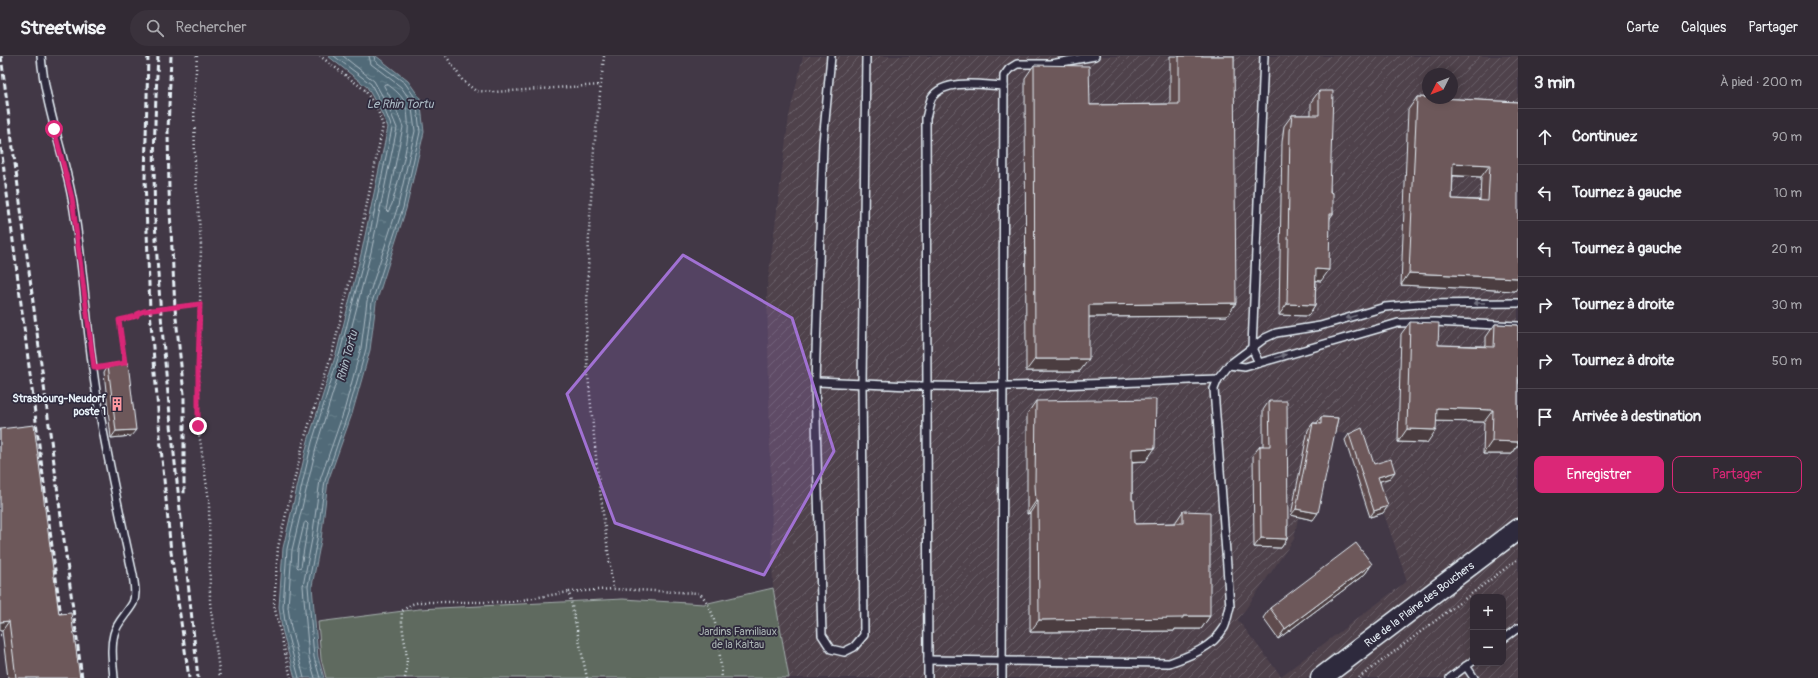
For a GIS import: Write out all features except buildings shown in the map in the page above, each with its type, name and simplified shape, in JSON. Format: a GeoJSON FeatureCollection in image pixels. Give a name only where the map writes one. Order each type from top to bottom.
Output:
{"type":"FeatureCollection","features":[{"type":"Feature","properties":{"kind":"street","name":"Rue de la Plaine des Bouchers"},"geometry":{"type":"LineString","coordinates":[[1321,678],[1518,529]]}},
{"type":"Feature","properties":{"kind":"lane"},"geometry":{"type":"LineString","coordinates":[[41,56],[42,74],[49,108],[72,198],[97,395],[111,474],[135,590],[133,602],[118,624],[114,634],[112,647],[114,678]]}},
{"type":"Feature","properties":{"kind":"lane"},"geometry":{"type":"LineString","coordinates":[[831,56],[822,143],[815,382],[822,635],[831,649],[844,652],[854,647],[864,635],[862,384],[866,56]]}},
{"type":"Feature","properties":{"kind":"lane"},"geometry":{"type":"LineString","coordinates":[[1002,678],[1004,76],[1009,69],[1017,64],[1051,64],[1095,56]]}},
{"type":"Feature","properties":{"kind":"lane"},"geometry":{"type":"LineString","coordinates":[[1259,363],[1252,348],[1264,56]]}},
{"type":"Feature","properties":{"kind":"lane"},"geometry":{"type":"LineString","coordinates":[[928,678],[926,118],[932,97],[942,88],[953,84],[1004,86]]}},
{"type":"Feature","properties":{"kind":"lane"},"geometry":{"type":"LineString","coordinates":[[928,660],[1168,663],[1195,653],[1212,641],[1224,628],[1230,607],[1214,389],[1218,379],[1229,365],[1276,333],[1320,326],[1385,307],[1419,304],[1518,303]]}},
{"type":"Feature","properties":{"kind":"lane"},"geometry":{"type":"LineString","coordinates":[[1229,365],[1245,367],[1398,323],[1434,322],[1518,326]]}},
{"type":"Feature","properties":{"kind":"lane"},"geometry":{"type":"LineString","coordinates":[[815,382],[927,386],[1003,386],[1218,379]]}},
{"type":"Feature","properties":{"kind":"lane"},"geometry":{"type":"LineString","coordinates":[[1506,637],[1518,628]]}},
{"type":"Feature","properties":{"kind":"lane"},"geometry":{"type":"LineString","coordinates":[[1450,678],[1470,663]]}},
{"type":"Feature","properties":{"kind":"lane"},"geometry":{"type":"LineString","coordinates":[[1466,666],[1474,678]]}},
{"type":"Feature","properties":{"kind":"path"},"geometry":{"type":"LineString","coordinates":[[197,56],[194,101],[195,166],[201,245],[198,426],[209,501],[210,602],[220,678]]}},
{"type":"Feature","properties":{"kind":"path"},"geometry":{"type":"LineString","coordinates":[[291,678],[278,630],[274,605],[278,548],[304,440],[333,350],[358,247],[383,126],[378,111],[365,90],[320,56]]}},
{"type":"Feature","properties":{"kind":"path"},"geometry":{"type":"LineString","coordinates":[[446,56],[463,81],[476,91],[494,92],[601,85]]}},
{"type":"Feature","properties":{"kind":"path"},"geometry":{"type":"LineString","coordinates":[[604,56],[594,149],[589,233],[586,346],[597,466],[613,589]]}},
{"type":"Feature","properties":{"kind":"path"},"geometry":{"type":"LineString","coordinates":[[94,368],[125,363],[119,320],[137,316],[137,314],[144,311],[200,304]]}},
{"type":"Feature","properties":{"kind":"path"},"geometry":{"type":"LineString","coordinates":[[1359,678],[1518,559]]}},
{"type":"Feature","properties":{"kind":"path"},"geometry":{"type":"LineString","coordinates":[[405,678],[408,656],[402,611],[412,604],[420,602],[510,602],[569,592],[613,589],[699,593],[704,597],[715,621],[722,678]]}},
{"type":"Feature","properties":{"kind":"path"},"geometry":{"type":"LineString","coordinates":[[569,592],[587,678]]}},
{"type":"Feature","properties":{"kind":"highlighted area"},"geometry":{"type":"Polygon","coordinates":[[[683,255],[792,318],[834,451],[764,575],[615,523],[567,394],[683,255]]]}},
{"type":"Feature","properties":{"kind":"shaded area"},"geometry":{"type":"Polygon","coordinates":[[[803,56],[1518,56],[1518,678],[789,678],[773,588],[767,289],[789,116],[803,56]],[[1315,430],[1294,539],[1238,620],[1281,676],[1407,581],[1357,435],[1315,430]]]}},
{"type":"Feature","properties":{"kind":"green space","name":"Jardins Familiaux de la Kaltau"},"geometry":{"type":"Polygon","coordinates":[[[773,588],[789,678],[326,678],[321,659],[318,622],[419,609],[623,599],[704,604],[773,588]]]}},
{"type":"Feature","properties":{"kind":"water","name":"Le Rhin Tortu"},"geometry":{"type":"Polygon","coordinates":[[[328,56],[376,56],[408,81],[420,98],[424,132],[406,209],[376,303],[370,350],[352,414],[328,481],[321,540],[312,586],[318,657],[324,678],[295,678],[282,629],[279,607],[283,548],[308,441],[337,351],[362,250],[388,127],[367,87],[328,56]]]}},
{"type":"Feature","properties":{"kind":"railway"},"geometry":{"type":"LineString","coordinates":[[1,56],[82,678]]}},
{"type":"Feature","properties":{"kind":"railway"},"geometry":{"type":"LineString","coordinates":[[148,56],[145,179],[150,310],[171,552],[189,678]]}},
{"type":"Feature","properties":{"kind":"railway"},"geometry":{"type":"LineString","coordinates":[[158,56],[154,178],[158,277],[168,392],[198,678]]}},
{"type":"Feature","properties":{"kind":"railway"},"geometry":{"type":"LineString","coordinates":[[171,56],[168,131],[169,190],[175,308],[184,394],[184,495]]}},
{"type":"Feature","properties":{"kind":"railway"},"geometry":{"type":"LineString","coordinates":[[0,139],[61,617]]}},
{"type":"Feature","properties":{"kind":"place","name":"Strasbourg-Neudorf poste 1"},"geometry":{"type":"Point","coordinates":[117,404]}},
{"type":"Feature","properties":{"kind":"route"},"geometry":{"type":"LineString","coordinates":[[54,129],[72,198],[94,368],[125,363],[119,320],[137,316],[137,314],[144,311],[200,304],[198,426]]}},
{"type":"Feature","properties":{"kind":"water label","name":"Rhin Tortu"},"geometry":{"type":"Point","coordinates":[347,356]}}]}
